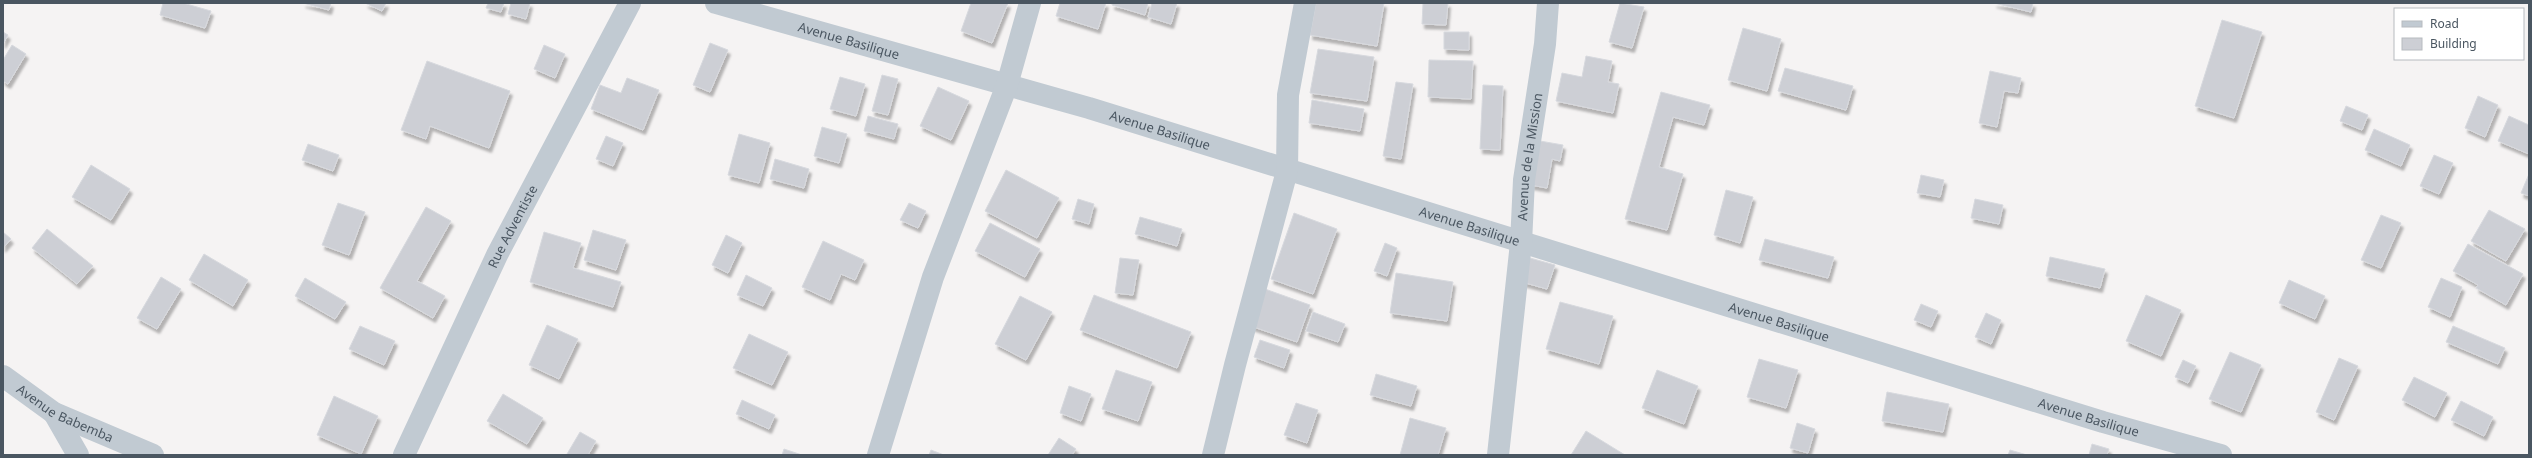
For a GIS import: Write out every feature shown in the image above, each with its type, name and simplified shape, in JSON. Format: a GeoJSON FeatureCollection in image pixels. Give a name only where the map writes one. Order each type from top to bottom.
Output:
{"type":"FeatureCollection","features":[{"type":"Feature","properties":{"kind":"street","name":"Rue Adventiste"},"geometry":{"type":"LineString","coordinates":[[404,455],[497,255],[630,3]]}},
{"type":"Feature","properties":{"kind":"street","name":"Avenue Basilique"},"geometry":{"type":"LineString","coordinates":[[716,3],[1089,108],[1287,171],[2208,453]]}},
{"type":"Feature","properties":{"kind":"street"},"geometry":{"type":"LineString","coordinates":[[878,455],[933,277],[1007,85],[1030,3]]}},
{"type":"Feature","properties":{"kind":"street"},"geometry":{"type":"LineString","coordinates":[[1213,455],[1235,365],[1287,171],[1288,95],[1305,3]]}},
{"type":"Feature","properties":{"kind":"street","name":"Avenue de la Mission"},"geometry":{"type":"LineString","coordinates":[[1498,455],[1521,243],[1524,180],[1545,44],[1548,3]]}},
{"type":"Feature","properties":{"kind":"street","name":"Avenue Babemba"},"geometry":{"type":"LineString","coordinates":[[3,376],[54,413],[153,455]]}},
{"type":"Feature","properties":{"kind":"street"},"geometry":{"type":"LineString","coordinates":[[54,413],[78,455]]}},
{"type":"Feature","properties":{"kind":"building"},"geometry":{"type":"Polygon","coordinates":[[[163,3],[183,3],[211,11],[205,28],[160,15],[163,3]]]}},
{"type":"Feature","properties":{"kind":"building"},"geometry":{"type":"Polygon","coordinates":[[[303,3],[331,3],[329,10],[303,3]]]}},
{"type":"Feature","properties":{"kind":"building"},"geometry":{"type":"Polygon","coordinates":[[[365,3],[386,3],[382,11],[365,3]]]}},
{"type":"Feature","properties":{"kind":"building"},"geometry":{"type":"Polygon","coordinates":[[[488,3],[504,3],[501,12],[486,8],[488,3]]]}},
{"type":"Feature","properties":{"kind":"building"},"geometry":{"type":"Polygon","coordinates":[[[511,3],[530,3],[526,19],[508,14],[511,3]]]}},
{"type":"Feature","properties":{"kind":"building"},"geometry":{"type":"Polygon","coordinates":[[[971,3],[1008,3],[992,43],[961,31],[971,3]]]}},
{"type":"Feature","properties":{"kind":"building"},"geometry":{"type":"Polygon","coordinates":[[[1060,3],[1106,3],[1098,29],[1056,16],[1060,3]]]}},
{"type":"Feature","properties":{"kind":"building"},"geometry":{"type":"Polygon","coordinates":[[[1112,3],[1148,3],[1145,15],[1112,5],[1112,3]]]}},
{"type":"Feature","properties":{"kind":"building"},"geometry":{"type":"Polygon","coordinates":[[[1152,3],[1177,3],[1171,24],[1148,17],[1152,3]]]}},
{"type":"Feature","properties":{"kind":"building"},"geometry":{"type":"Polygon","coordinates":[[[1316,3],[1384,3],[1377,46],[1310,35],[1316,3]]]}},
{"type":"Feature","properties":{"kind":"building"},"geometry":{"type":"Polygon","coordinates":[[[1423,3],[1448,3],[1446,25],[1422,24],[1423,3]]]}},
{"type":"Feature","properties":{"kind":"building"},"geometry":{"type":"Polygon","coordinates":[[[1620,3],[1644,7],[1632,48],[1609,42],[1620,3]]]}},
{"type":"Feature","properties":{"kind":"building"},"geometry":{"type":"Polygon","coordinates":[[[1994,3],[2033,3],[2031,12],[1994,3]]]}},
{"type":"Feature","properties":{"kind":"building"},"geometry":{"type":"Polygon","coordinates":[[[2222,20],[2262,32],[2234,118],[2195,106],[2222,20]]]}},
{"type":"Feature","properties":{"kind":"building"},"geometry":{"type":"Polygon","coordinates":[[[1743,28],[1781,39],[1767,91],[1728,80],[1743,28]]]}},
{"type":"Feature","properties":{"kind":"building"},"geometry":{"type":"Polygon","coordinates":[[[3,32],[8,35],[3,44],[3,32]]]}},
{"type":"Feature","properties":{"kind":"building"},"geometry":{"type":"Polygon","coordinates":[[[1444,32],[1469,32],[1469,50],[1444,49],[1444,32]]]}},
{"type":"Feature","properties":{"kind":"building"},"geometry":{"type":"Polygon","coordinates":[[[710,43],[728,50],[710,92],[693,85],[710,43]]]}},
{"type":"Feature","properties":{"kind":"building"},"geometry":{"type":"Polygon","coordinates":[[[12,45],[26,54],[8,84],[3,81],[3,60],[12,45]]]}},
{"type":"Feature","properties":{"kind":"building"},"geometry":{"type":"Polygon","coordinates":[[[544,45],[565,54],[555,78],[534,69],[544,45]]]}},
{"type":"Feature","properties":{"kind":"building"},"geometry":{"type":"Polygon","coordinates":[[[1318,49],[1374,57],[1367,101],[1310,93],[1318,49]]]}},
{"type":"Feature","properties":{"kind":"building"},"geometry":{"type":"Polygon","coordinates":[[[1586,56],[1612,61],[1608,82],[1619,84],[1613,113],[1556,101],[1562,73],[1582,77],[1586,56]]]}},
{"type":"Feature","properties":{"kind":"building"},"geometry":{"type":"Polygon","coordinates":[[[1429,60],[1473,61],[1471,99],[1428,97],[1429,60]]]}},
{"type":"Feature","properties":{"kind":"building"},"geometry":{"type":"Polygon","coordinates":[[[427,61],[510,91],[489,148],[430,126],[426,139],[401,130],[427,61]]]}},
{"type":"Feature","properties":{"kind":"building"},"geometry":{"type":"Polygon","coordinates":[[[1785,68],[1853,86],[1846,110],[1778,91],[1785,68]]]}},
{"type":"Feature","properties":{"kind":"building"},"geometry":{"type":"Polygon","coordinates":[[[1990,71],[2021,78],[2018,93],[2004,91],[1997,127],[1979,123],[1990,71]]]}},
{"type":"Feature","properties":{"kind":"building"},"geometry":{"type":"Polygon","coordinates":[[[882,75],[898,79],[888,115],[872,111],[882,75]]]}},
{"type":"Feature","properties":{"kind":"building"},"geometry":{"type":"Polygon","coordinates":[[[840,77],[865,84],[856,116],[830,109],[840,77]]]}},
{"type":"Feature","properties":{"kind":"building"},"geometry":{"type":"Polygon","coordinates":[[[627,78],[659,90],[643,130],[591,109],[600,85],[621,93],[627,78]]]}},
{"type":"Feature","properties":{"kind":"building"},"geometry":{"type":"Polygon","coordinates":[[[1396,82],[1413,84],[1401,159],[1383,156],[1396,82]]]}},
{"type":"Feature","properties":{"kind":"building"},"geometry":{"type":"Polygon","coordinates":[[[1483,85],[1503,86],[1500,150],[1480,149],[1483,85]]]}},
{"type":"Feature","properties":{"kind":"building"},"geometry":{"type":"Polygon","coordinates":[[[938,87],[969,101],[951,140],[920,126],[938,87]]]}},
{"type":"Feature","properties":{"kind":"building"},"geometry":{"type":"Polygon","coordinates":[[[1661,92],[1710,105],[1704,125],[1673,117],[1659,167],[1683,174],[1667,230],[1625,219],[1661,92]]]}},
{"type":"Feature","properties":{"kind":"building"},"geometry":{"type":"Polygon","coordinates":[[[2478,96],[2498,105],[2485,137],[2465,128],[2478,96]]]}},
{"type":"Feature","properties":{"kind":"building"},"geometry":{"type":"Polygon","coordinates":[[[1312,100],[1364,109],[1360,131],[1309,123],[1312,100]]]}},
{"type":"Feature","properties":{"kind":"building"},"geometry":{"type":"Polygon","coordinates":[[[2346,106],[2368,115],[2362,130],[2340,121],[2346,106]]]}},
{"type":"Feature","properties":{"kind":"building"},"geometry":{"type":"Polygon","coordinates":[[[868,116],[898,124],[894,139],[864,131],[868,116]]]}},
{"type":"Feature","properties":{"kind":"building"},"geometry":{"type":"Polygon","coordinates":[[[2509,116],[2529,125],[2529,154],[2498,141],[2509,116]]]}},
{"type":"Feature","properties":{"kind":"building"},"geometry":{"type":"Polygon","coordinates":[[[822,127],[847,134],[839,163],[814,156],[822,127]]]}},
{"type":"Feature","properties":{"kind":"building"},"geometry":{"type":"Polygon","coordinates":[[[2374,129],[2410,145],[2401,166],[2365,150],[2374,129]]]}},
{"type":"Feature","properties":{"kind":"building"},"geometry":{"type":"Polygon","coordinates":[[[739,134],[770,143],[759,183],[728,175],[739,134]]]}},
{"type":"Feature","properties":{"kind":"building"},"geometry":{"type":"Polygon","coordinates":[[[606,136],[623,143],[613,166],[596,159],[606,136]]]}},
{"type":"Feature","properties":{"kind":"building"},"geometry":{"type":"Polygon","coordinates":[[[1540,141],[1563,145],[1560,161],[1552,159],[1547,188],[1531,185],[1540,141]]]}},
{"type":"Feature","properties":{"kind":"building"},"geometry":{"type":"Polygon","coordinates":[[[308,144],[339,155],[333,171],[302,160],[308,144]]]}},
{"type":"Feature","properties":{"kind":"building"},"geometry":{"type":"Polygon","coordinates":[[[2434,155],[2453,163],[2439,194],[2420,186],[2434,155]]]}},
{"type":"Feature","properties":{"kind":"building"},"geometry":{"type":"Polygon","coordinates":[[[775,159],[809,169],[804,188],[770,179],[775,159]]]}},
{"type":"Feature","properties":{"kind":"building"},"geometry":{"type":"Polygon","coordinates":[[[91,165],[130,189],[111,220],[72,197],[91,165]]]}},
{"type":"Feature","properties":{"kind":"building"},"geometry":{"type":"Polygon","coordinates":[[[1006,170],[1059,198],[1037,238],[985,211],[1006,170]]]}},
{"type":"Feature","properties":{"kind":"building"},"geometry":{"type":"Polygon","coordinates":[[[2529,174],[2529,196],[2521,193],[2529,174]]]}},
{"type":"Feature","properties":{"kind":"building"},"geometry":{"type":"Polygon","coordinates":[[[1921,175],[1944,180],[1940,197],[1917,193],[1921,175]]]}},
{"type":"Feature","properties":{"kind":"building"},"geometry":{"type":"Polygon","coordinates":[[[1726,190],[1753,197],[1740,243],[1714,235],[1726,190]]]}},
{"type":"Feature","properties":{"kind":"building"},"geometry":{"type":"Polygon","coordinates":[[[1078,199],[1094,204],[1089,224],[1072,219],[1078,199]]]}},
{"type":"Feature","properties":{"kind":"building"},"geometry":{"type":"Polygon","coordinates":[[[1975,199],[2003,205],[1999,224],[1971,218],[1975,199]]]}},
{"type":"Feature","properties":{"kind":"building"},"geometry":{"type":"Polygon","coordinates":[[[338,203],[365,212],[349,255],[322,245],[338,203]]]}},
{"type":"Feature","properties":{"kind":"building"},"geometry":{"type":"Polygon","coordinates":[[[909,203],[926,211],[918,228],[900,220],[909,203]]]}},
{"type":"Feature","properties":{"kind":"building"},"geometry":{"type":"Polygon","coordinates":[[[426,207],[451,221],[417,281],[445,296],[433,318],[380,288],[426,207]]]}},
{"type":"Feature","properties":{"kind":"building"},"geometry":{"type":"Polygon","coordinates":[[[2489,210],[2525,229],[2506,261],[2471,241],[2489,210]]]}},
{"type":"Feature","properties":{"kind":"building"},"geometry":{"type":"Polygon","coordinates":[[[1294,213],[1337,229],[1313,294],[1271,279],[1294,213]]]}},
{"type":"Feature","properties":{"kind":"building"},"geometry":{"type":"Polygon","coordinates":[[[2381,215],[2401,223],[2381,268],[2361,260],[2381,215]]]}},
{"type":"Feature","properties":{"kind":"building"},"geometry":{"type":"Polygon","coordinates":[[[1140,217],[1182,229],[1177,246],[1135,234],[1140,217]]]}},
{"type":"Feature","properties":{"kind":"building"},"geometry":{"type":"Polygon","coordinates":[[[990,223],[1040,249],[1025,277],[975,251],[990,223]]]}},
{"type":"Feature","properties":{"kind":"building"},"geometry":{"type":"Polygon","coordinates":[[[47,229],[93,266],[77,284],[32,248],[47,229]]]}},
{"type":"Feature","properties":{"kind":"building"},"geometry":{"type":"Polygon","coordinates":[[[593,230],[626,240],[616,270],[584,260],[593,230]]]}},
{"type":"Feature","properties":{"kind":"building"},"geometry":{"type":"Polygon","coordinates":[[[3,232],[11,239],[3,248],[3,232]]]}},
{"type":"Feature","properties":{"kind":"building"},"geometry":{"type":"Polygon","coordinates":[[[544,232],[581,243],[573,268],[621,282],[613,307],[530,282],[544,232]]]}},
{"type":"Feature","properties":{"kind":"building"},"geometry":{"type":"Polygon","coordinates":[[[726,235],[742,243],[728,273],[712,265],[726,235]]]}},
{"type":"Feature","properties":{"kind":"building"},"geometry":{"type":"Polygon","coordinates":[[[1765,239],[1834,257],[1828,278],[1759,260],[1765,239]]]}},
{"type":"Feature","properties":{"kind":"building"},"geometry":{"type":"Polygon","coordinates":[[[823,241],[864,260],[855,280],[841,274],[830,300],[802,287],[823,241]]]}},
{"type":"Feature","properties":{"kind":"building"},"geometry":{"type":"Polygon","coordinates":[[[1385,243],[1397,248],[1387,276],[1374,271],[1385,243]]]}},
{"type":"Feature","properties":{"kind":"building"},"geometry":{"type":"Polygon","coordinates":[[[2468,244],[2523,274],[2506,305],[2476,288],[2478,285],[2453,271],[2468,244]]]}},
{"type":"Feature","properties":{"kind":"building"},"geometry":{"type":"Polygon","coordinates":[[[204,254],[248,280],[233,306],[189,280],[204,254]]]}},
{"type":"Feature","properties":{"kind":"building"},"geometry":{"type":"Polygon","coordinates":[[[2050,257],[2105,269],[2100,288],[2046,276],[2050,257]]]}},
{"type":"Feature","properties":{"kind":"building"},"geometry":{"type":"Polygon","coordinates":[[[1120,258],[1139,260],[1133,295],[1115,293],[1120,258]]]}},
{"type":"Feature","properties":{"kind":"building"},"geometry":{"type":"Polygon","coordinates":[[[1530,258],[1555,265],[1547,289],[1522,282],[1530,258]]]}},
{"type":"Feature","properties":{"kind":"building"},"geometry":{"type":"Polygon","coordinates":[[[1396,273],[1453,282],[1447,321],[1390,313],[1396,273]]]}},
{"type":"Feature","properties":{"kind":"building"},"geometry":{"type":"Polygon","coordinates":[[[746,275],[772,288],[763,306],[737,295],[746,275]]]}},
{"type":"Feature","properties":{"kind":"building"},"geometry":{"type":"Polygon","coordinates":[[[161,277],[181,289],[157,329],[137,318],[161,277]]]}},
{"type":"Feature","properties":{"kind":"building"},"geometry":{"type":"Polygon","coordinates":[[[305,278],[346,302],[335,319],[295,296],[305,278]]]}},
{"type":"Feature","properties":{"kind":"building"},"geometry":{"type":"Polygon","coordinates":[[[2441,278],[2462,287],[2450,317],[2428,307],[2441,278]]]}},
{"type":"Feature","properties":{"kind":"building"},"geometry":{"type":"Polygon","coordinates":[[[2289,280],[2325,296],[2315,319],[2279,303],[2289,280]]]}},
{"type":"Feature","properties":{"kind":"building"},"geometry":{"type":"Polygon","coordinates":[[[1265,289],[1310,305],[1297,342],[1251,326],[1265,289]]]}},
{"type":"Feature","properties":{"kind":"building"},"geometry":{"type":"Polygon","coordinates":[[[1094,295],[1191,332],[1177,368],[1080,330],[1094,295]]]}},
{"type":"Feature","properties":{"kind":"building"},"geometry":{"type":"Polygon","coordinates":[[[2146,295],[2181,310],[2161,356],[2126,341],[2146,295]]]}},
{"type":"Feature","properties":{"kind":"building"},"geometry":{"type":"Polygon","coordinates":[[[1020,296],[1052,312],[1026,360],[995,344],[1020,296]]]}},
{"type":"Feature","properties":{"kind":"building"},"geometry":{"type":"Polygon","coordinates":[[[1560,302],[1613,316],[1599,364],[1546,349],[1560,302]]]}},
{"type":"Feature","properties":{"kind":"building"},"geometry":{"type":"Polygon","coordinates":[[[1921,304],[1938,311],[1931,327],[1914,320],[1921,304]]]}},
{"type":"Feature","properties":{"kind":"building"},"geometry":{"type":"Polygon","coordinates":[[[1313,312],[1345,324],[1338,342],[1306,331],[1313,312]]]}},
{"type":"Feature","properties":{"kind":"building"},"geometry":{"type":"Polygon","coordinates":[[[1986,313],[2001,320],[1991,344],[1975,337],[1986,313]]]}},
{"type":"Feature","properties":{"kind":"building"},"geometry":{"type":"Polygon","coordinates":[[[547,325],[578,339],[559,379],[529,365],[547,325]]]}},
{"type":"Feature","properties":{"kind":"building"},"geometry":{"type":"Polygon","coordinates":[[[360,326],[395,341],[384,365],[349,349],[360,326]]]}},
{"type":"Feature","properties":{"kind":"building"},"geometry":{"type":"Polygon","coordinates":[[[2453,326],[2505,348],[2498,364],[2446,342],[2453,326]]]}},
{"type":"Feature","properties":{"kind":"building"},"geometry":{"type":"Polygon","coordinates":[[[749,334],[788,352],[772,385],[733,368],[749,334]]]}},
{"type":"Feature","properties":{"kind":"building"},"geometry":{"type":"Polygon","coordinates":[[[1260,340],[1290,350],[1284,368],[1254,357],[1260,340]]]}},
{"type":"Feature","properties":{"kind":"building"},"geometry":{"type":"Polygon","coordinates":[[[2230,352],[2261,365],[2241,412],[2209,399],[2230,352]]]}},
{"type":"Feature","properties":{"kind":"building"},"geometry":{"type":"Polygon","coordinates":[[[2339,358],[2358,366],[2334,420],[2316,412],[2339,358]]]}},
{"type":"Feature","properties":{"kind":"building"},"geometry":{"type":"Polygon","coordinates":[[[1759,359],[1798,370],[1786,408],[1747,397],[1759,359]]]}},
{"type":"Feature","properties":{"kind":"building"},"geometry":{"type":"Polygon","coordinates":[[[2183,360],[2196,366],[2188,383],[2175,377],[2183,360]]]}},
{"type":"Feature","properties":{"kind":"building"},"geometry":{"type":"Polygon","coordinates":[[[1116,370],[1152,382],[1138,421],[1102,409],[1116,370]]]}},
{"type":"Feature","properties":{"kind":"building"},"geometry":{"type":"Polygon","coordinates":[[[1657,370],[1698,386],[1684,424],[1642,408],[1657,370]]]}},
{"type":"Feature","properties":{"kind":"building"},"geometry":{"type":"Polygon","coordinates":[[[1376,374],[1417,386],[1411,406],[1370,395],[1376,374]]]}},
{"type":"Feature","properties":{"kind":"building"},"geometry":{"type":"Polygon","coordinates":[[[2414,377],[2447,393],[2435,417],[2402,400],[2414,377]]]}},
{"type":"Feature","properties":{"kind":"building"},"geometry":{"type":"Polygon","coordinates":[[[1069,386],[1091,394],[1081,421],[1060,413],[1069,386]]]}},
{"type":"Feature","properties":{"kind":"building"},"geometry":{"type":"Polygon","coordinates":[[[1887,392],[1949,404],[1943,432],[1882,421],[1887,392]]]}},
{"type":"Feature","properties":{"kind":"building"},"geometry":{"type":"Polygon","coordinates":[[[503,394],[543,418],[527,444],[487,421],[503,394]]]}},
{"type":"Feature","properties":{"kind":"building"},"geometry":{"type":"Polygon","coordinates":[[[334,396],[378,416],[361,454],[317,435],[334,396]]]}},
{"type":"Feature","properties":{"kind":"building"},"geometry":{"type":"Polygon","coordinates":[[[742,400],[775,415],[769,429],[736,414],[742,400]]]}},
{"type":"Feature","properties":{"kind":"building"},"geometry":{"type":"Polygon","coordinates":[[[2461,401],[2493,417],[2484,436],[2451,420],[2461,401]]]}},
{"type":"Feature","properties":{"kind":"building"},"geometry":{"type":"Polygon","coordinates":[[[1296,403],[1318,410],[1307,443],[1284,435],[1296,403]]]}},
{"type":"Feature","properties":{"kind":"building"},"geometry":{"type":"Polygon","coordinates":[[[1410,418],[1446,428],[1438,455],[1400,455],[1410,418]]]}},
{"type":"Feature","properties":{"kind":"building"},"geometry":{"type":"Polygon","coordinates":[[[1797,423],[1815,429],[1808,453],[1790,448],[1797,423]]]}},
{"type":"Feature","properties":{"kind":"building"},"geometry":{"type":"Polygon","coordinates":[[[1586,431],[1625,455],[1571,455],[1586,431]]]}},
{"type":"Feature","properties":{"kind":"building"},"geometry":{"type":"Polygon","coordinates":[[[580,432],[596,441],[588,455],[567,454],[580,432]]]}},
{"type":"Feature","properties":{"kind":"building"},"geometry":{"type":"Polygon","coordinates":[[[1059,438],[1076,449],[1072,455],[1048,455],[1059,438]]]}},
{"type":"Feature","properties":{"kind":"building"},"geometry":{"type":"Polygon","coordinates":[[[2092,444],[2109,449],[2107,455],[2089,455],[2092,444]]]}},
{"type":"Feature","properties":{"kind":"building"},"geometry":{"type":"Polygon","coordinates":[[[784,449],[802,455],[782,455],[784,449]]]}},
{"type":"Feature","properties":{"kind":"building"},"geometry":{"type":"Polygon","coordinates":[[[931,450],[944,455],[929,455],[931,450]]]}},
{"type":"Feature","properties":{"kind":"building"},"geometry":{"type":"Polygon","coordinates":[[[2010,450],[2027,455],[2008,455],[2010,450]]]}}]}
